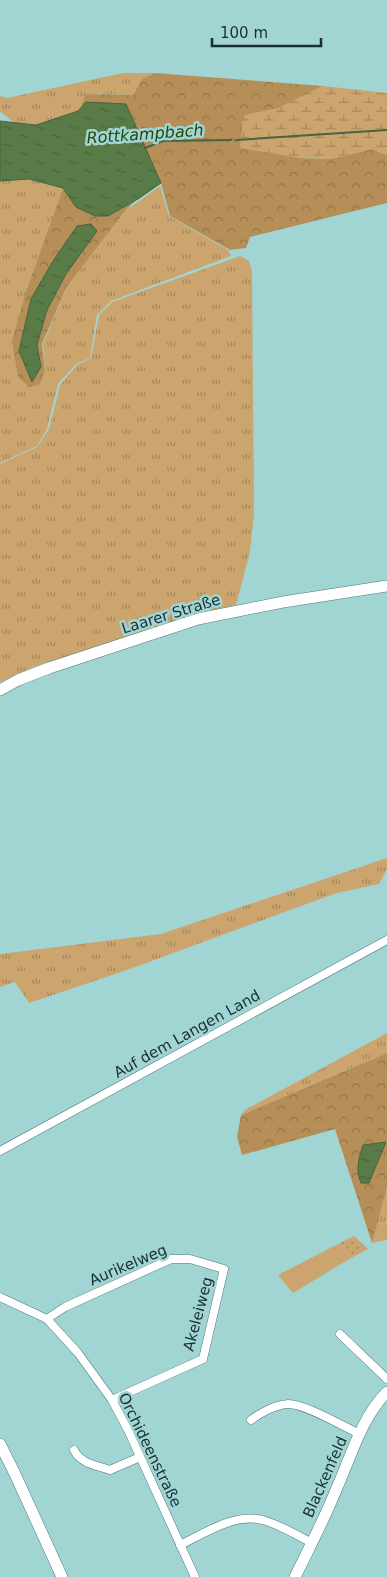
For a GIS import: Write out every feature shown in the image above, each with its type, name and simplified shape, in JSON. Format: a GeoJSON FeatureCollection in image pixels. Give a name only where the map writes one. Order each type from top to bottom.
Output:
{"type":"FeatureCollection","features":[{"type":"Feature","properties":{"kind":"street","name":"Laarer Straße"},"geometry":{"type":"LineString","coordinates":[[0,690],[18,680],[49,668],[198,619],[283,602],[387,586]]}},
{"type":"Feature","properties":{"kind":"street","name":"Auf dem Langen Land"},"geometry":{"type":"LineString","coordinates":[[0,1151],[387,940]]}},
{"type":"Feature","properties":{"kind":"street","name":"Aurikelweg"},"geometry":{"type":"LineString","coordinates":[[47,1319],[65,1307],[171,1259],[190,1259],[224,1269]]}},
{"type":"Feature","properties":{"kind":"street","name":"Akeleiweg"},"geometry":{"type":"LineString","coordinates":[[112,1400],[203,1360],[224,1269]]}},
{"type":"Feature","properties":{"kind":"street","name":"Orchideenstraße"},"geometry":{"type":"LineString","coordinates":[[0,1297],[47,1319],[74,1348],[112,1400],[128,1430],[195,1577]]}},
{"type":"Feature","properties":{"kind":"street"},"geometry":{"type":"LineString","coordinates":[[340,1334],[387,1379]]}},
{"type":"Feature","properties":{"kind":"street","name":"Blackenfeld"},"geometry":{"type":"LineString","coordinates":[[295,1577],[372,1409],[387,1392]]}},
{"type":"Feature","properties":{"kind":"street"},"geometry":{"type":"LineString","coordinates":[[251,1420],[280,1405],[293,1404],[360,1434]]}},
{"type":"Feature","properties":{"kind":"street"},"geometry":{"type":"LineString","coordinates":[[0,1444],[16,1474],[62,1577]]}},
{"type":"Feature","properties":{"kind":"street"},"geometry":{"type":"LineString","coordinates":[[74,1450],[78,1457],[84,1461],[110,1470],[140,1457]]}},
{"type":"Feature","properties":{"kind":"street"},"geometry":{"type":"LineString","coordinates":[[180,1545],[229,1522],[247,1519],[267,1522],[312,1543]]}},
{"type":"Feature","properties":{"kind":"green space"},"geometry":{"type":"Polygon","coordinates":[[[123,73],[155,73],[142,79],[133,95],[86,94],[79,111],[36,125],[14,123],[0,111],[0,96],[7,98],[123,73]]]}},
{"type":"Feature","properties":{"kind":"green space"},"geometry":{"type":"Polygon","coordinates":[[[155,73],[323,86],[279,108],[243,116],[299,158],[330,159],[372,149],[387,155],[387,203],[250,237],[246,248],[230,250],[170,216],[161,183],[126,104],[79,111],[86,94],[133,95],[142,79],[155,73]]]}},
{"type":"Feature","properties":{"kind":"green space"},"geometry":{"type":"Polygon","coordinates":[[[323,86],[387,93],[387,155],[372,149],[330,159],[299,158],[240,148],[243,116],[279,108],[323,86]]]}},
{"type":"Feature","properties":{"kind":"green space"},"geometry":{"type":"Polygon","coordinates":[[[29,179],[63,188],[26,291],[13,341],[40,384],[45,371],[43,344],[66,288],[125,211],[160,186],[169,216],[228,250],[231,256],[111,301],[97,315],[90,358],[76,364],[58,384],[47,429],[37,446],[0,463],[0,181],[29,179]]]}},
{"type":"Feature","properties":{"kind":"green space"},"geometry":{"type":"Polygon","coordinates":[[[63,188],[77,207],[108,216],[135,201],[125,211],[66,288],[42,344],[45,371],[40,384],[29,387],[18,377],[12,341],[26,291],[63,188]],[[77,226],[53,261],[31,299],[37,345],[47,310],[66,274],[77,226]]]}},
{"type":"Feature","properties":{"kind":"green space"},"geometry":{"type":"Polygon","coordinates":[[[240,256],[249,261],[252,271],[254,513],[250,552],[236,605],[207,611],[33,667],[0,682],[0,464],[37,447],[49,429],[60,385],[77,365],[91,358],[99,315],[112,302],[240,256]]]}},
{"type":"Feature","properties":{"kind":"green space"},"geometry":{"type":"Polygon","coordinates":[[[387,858],[387,869],[379,884],[337,893],[130,969],[29,1003],[15,982],[0,987],[0,954],[161,934],[387,858]]]}},
{"type":"Feature","properties":{"kind":"green space"},"geometry":{"type":"Polygon","coordinates":[[[387,1033],[387,1053],[241,1115],[245,1110],[387,1033]]]}},
{"type":"Feature","properties":{"kind":"green space"},"geometry":{"type":"Polygon","coordinates":[[[387,1053],[387,1188],[372,1243],[335,1129],[242,1155],[237,1137],[241,1115],[387,1053]]]}},
{"type":"Feature","properties":{"kind":"green space"},"geometry":{"type":"Polygon","coordinates":[[[387,1188],[387,1240],[372,1243],[387,1188]]]}},
{"type":"Feature","properties":{"kind":"green space"},"geometry":{"type":"Polygon","coordinates":[[[354,1236],[368,1249],[351,1258],[338,1244],[354,1236]]]}},
{"type":"Feature","properties":{"kind":"green space"},"geometry":{"type":"Polygon","coordinates":[[[338,1244],[351,1258],[293,1293],[278,1275],[338,1244]]]}},
{"type":"Feature","properties":{"kind":"water"},"geometry":{"type":"Polygon","coordinates":[[[86,102],[126,104],[161,183],[108,216],[95,216],[76,207],[63,188],[29,179],[0,181],[0,121],[36,125],[78,111],[86,102]]]}},
{"type":"Feature","properties":{"kind":"water"},"geometry":{"type":"Polygon","coordinates":[[[91,224],[97,231],[66,274],[47,310],[37,345],[41,367],[32,382],[19,351],[31,299],[53,261],[77,226],[91,224]]]}},
{"type":"Feature","properties":{"kind":"water"},"geometry":{"type":"Polygon","coordinates":[[[386,1142],[369,1183],[361,1183],[358,1169],[363,1145],[386,1142]]]}},
{"type":"Feature","properties":{"kind":"waterway","name":"Rottkampbach"},"geometry":{"type":"LineString","coordinates":[[236,140],[387,130]]}},
{"type":"Feature","properties":{"kind":"waterway","name":"Rottkampbach"},"geometry":{"type":"LineString","coordinates":[[145,148],[163,141],[231,140]]}}]}
